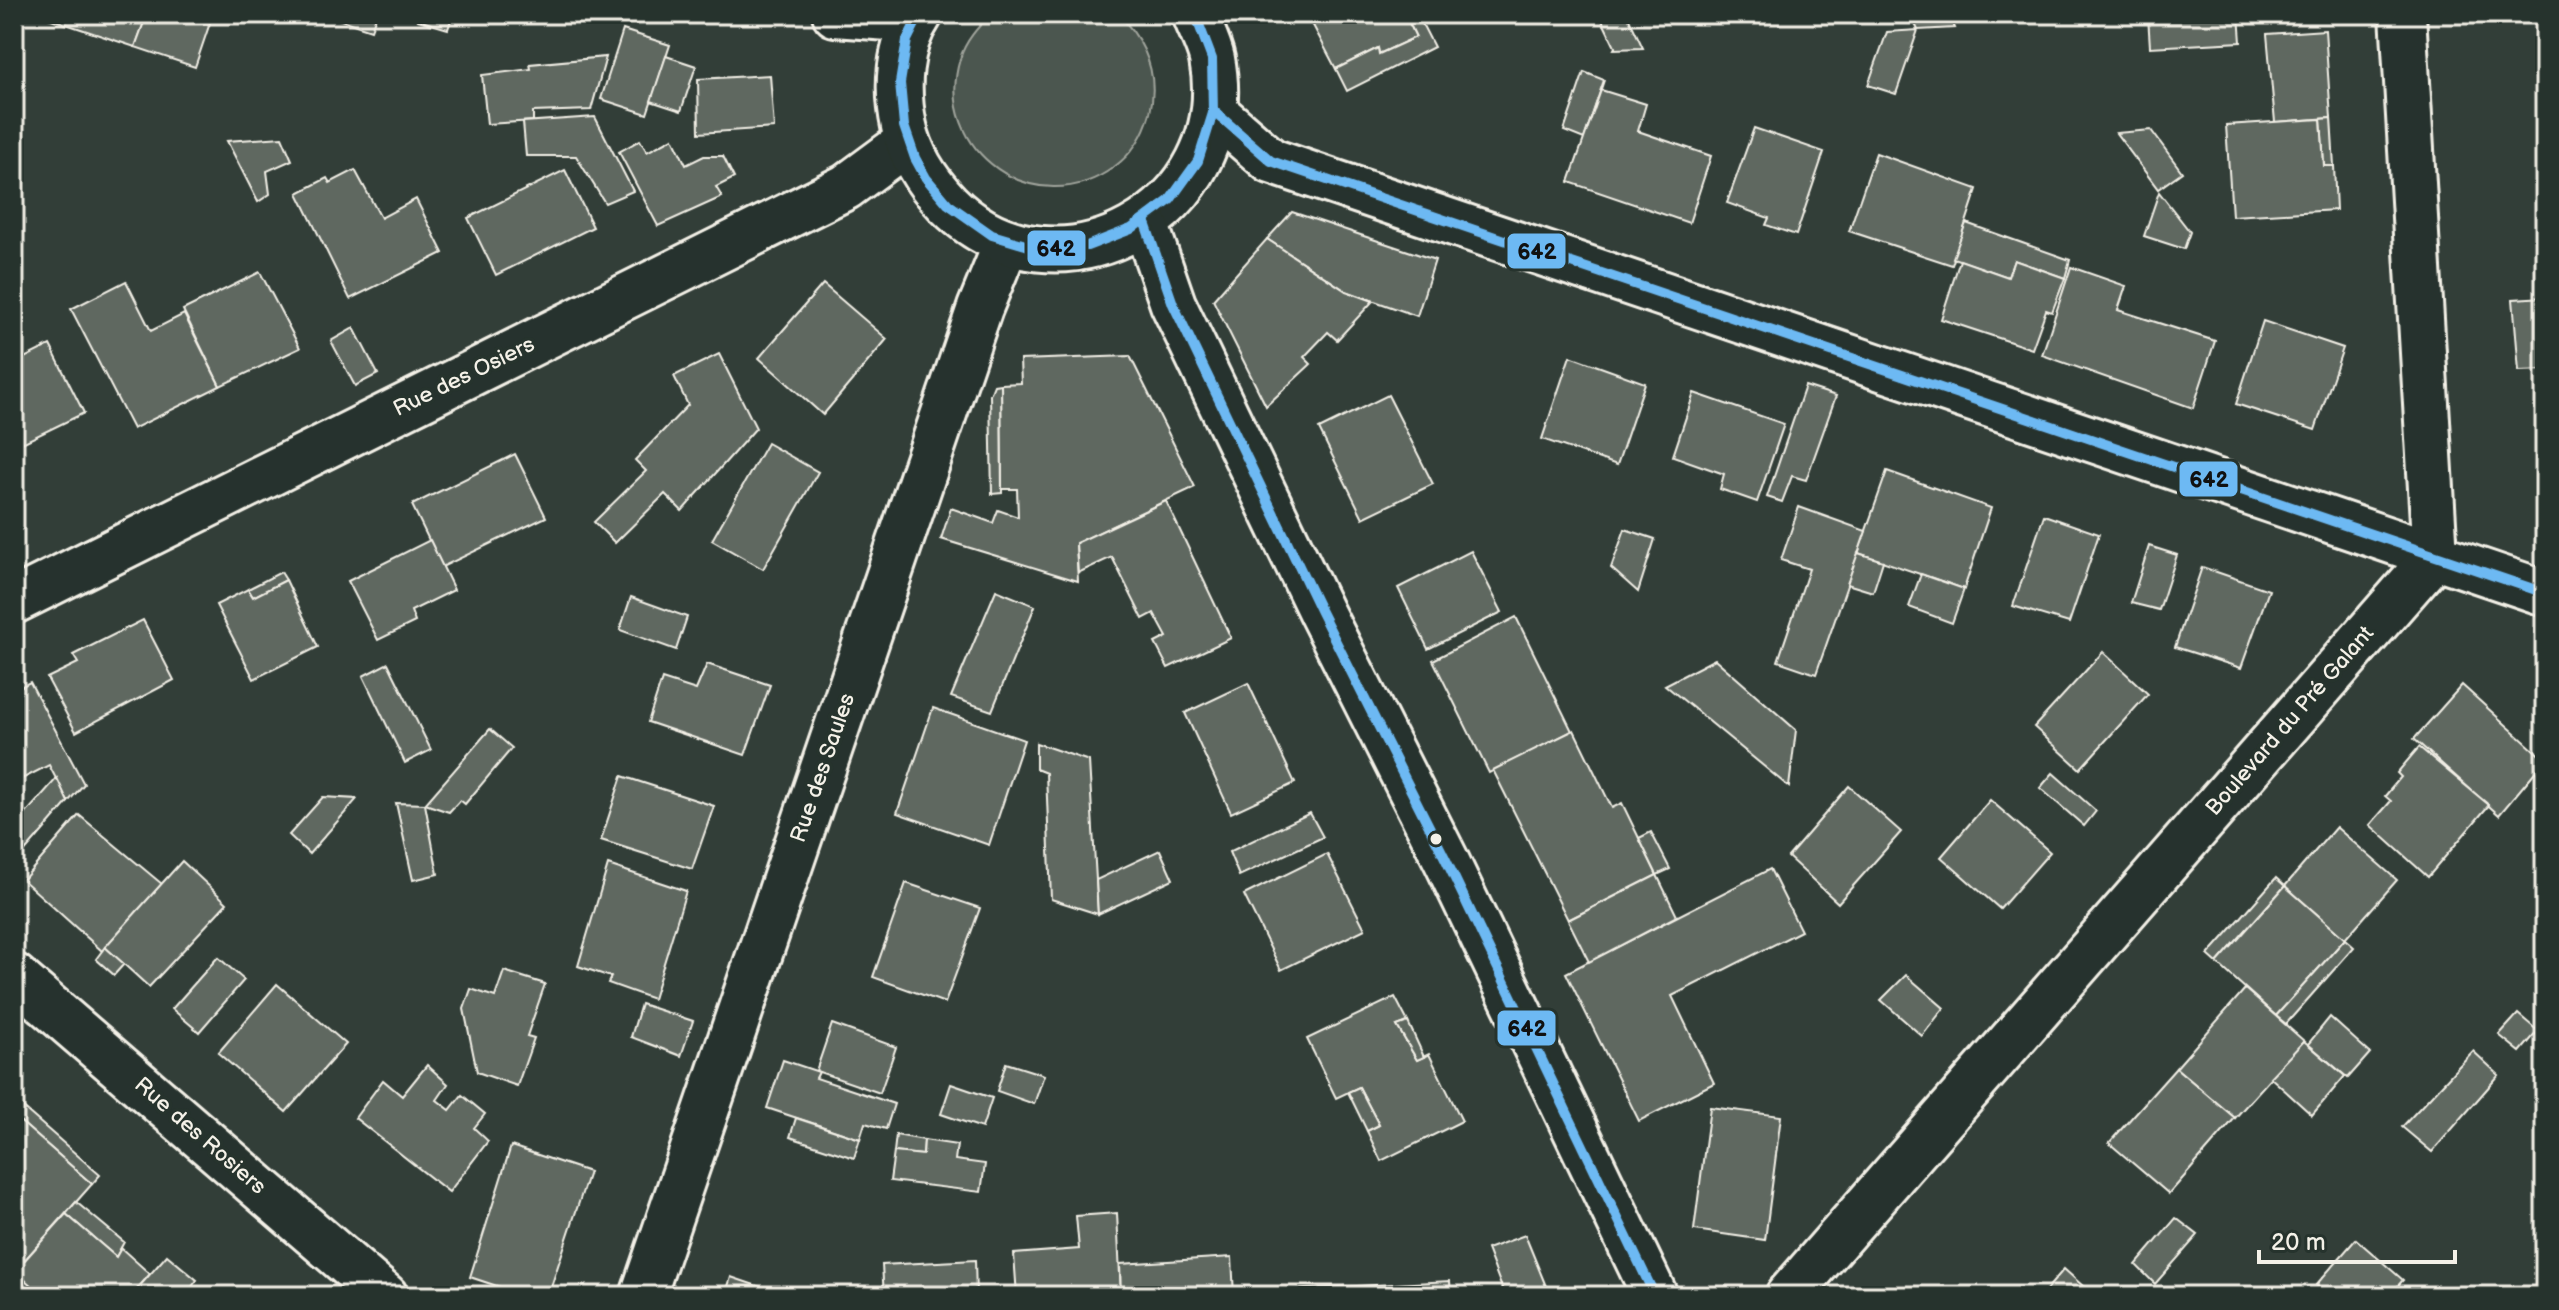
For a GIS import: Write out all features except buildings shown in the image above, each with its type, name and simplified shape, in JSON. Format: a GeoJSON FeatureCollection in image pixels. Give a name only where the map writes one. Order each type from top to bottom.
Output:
{"type":"FeatureCollection","features":[{"type":"Feature","properties":{"kind":"street"},"geometry":{"type":"LineString","coordinates":[[835,14],[918,17],[902,60],[899,101],[907,142],[930,185],[964,220],[1007,242],[1055,250],[1102,244],[1145,223],[1179,194],[1202,155],[1215,112],[1212,59],[1195,14]]}},
{"type":"Feature","properties":{"kind":"street"},"geometry":{"type":"LineString","coordinates":[[2403,14],[2435,556]]}},
{"type":"Feature","properties":{"kind":"street"},"geometry":{"type":"LineString","coordinates":[[1215,112],[1271,161],[2545,593]]}},
{"type":"Feature","properties":{"kind":"street","name":"Rue des Osiers"},"geometry":{"type":"LineString","coordinates":[[14,601],[846,187],[907,142]]}},
{"type":"Feature","properties":{"kind":"street"},"geometry":{"type":"LineString","coordinates":[[1145,223],[1173,304],[1321,612],[1446,860],[1655,1296]]}},
{"type":"Feature","properties":{"kind":"street","name":"Rue des Saules"},"geometry":{"type":"LineString","coordinates":[[643,1296],[980,308],[1007,242]]}},
{"type":"Feature","properties":{"kind":"street","name":"Boulevard du Pré Galant"},"geometry":{"type":"LineString","coordinates":[[1788,1296],[2435,556]]}},
{"type":"Feature","properties":{"kind":"street","name":"Rue des Rosiers"},"geometry":{"type":"LineString","coordinates":[[14,976],[385,1296]]}},
{"type":"Feature","properties":{"kind":"shaded area"},"geometry":{"type":"Polygon","coordinates":[[[991,14],[1118,14],[1127,24],[1148,59],[1153,85],[1150,113],[1141,136],[1120,162],[1084,182],[1054,187],[1024,182],[998,169],[976,149],[961,123],[955,92],[962,52],[991,14]]]}},
{"type":"Feature","properties":{"kind":"transit line","name":"642"},"geometry":{"type":"LineString","coordinates":[[920,14],[907,40],[900,83],[904,126],[915,158],[926,178],[948,204],[992,235],[1039,249],[1087,246],[1131,229],[1170,200],[1198,161],[1213,113],[1212,59],[1195,14]]}},
{"type":"Feature","properties":{"kind":"transit line","name":"642"},"geometry":{"type":"LineString","coordinates":[[1215,112],[1271,161],[2545,593]]}},
{"type":"Feature","properties":{"kind":"transit line","name":"642"},"geometry":{"type":"LineString","coordinates":[[1145,223],[1173,304],[1321,612],[1446,860],[1655,1296]]}}]}
